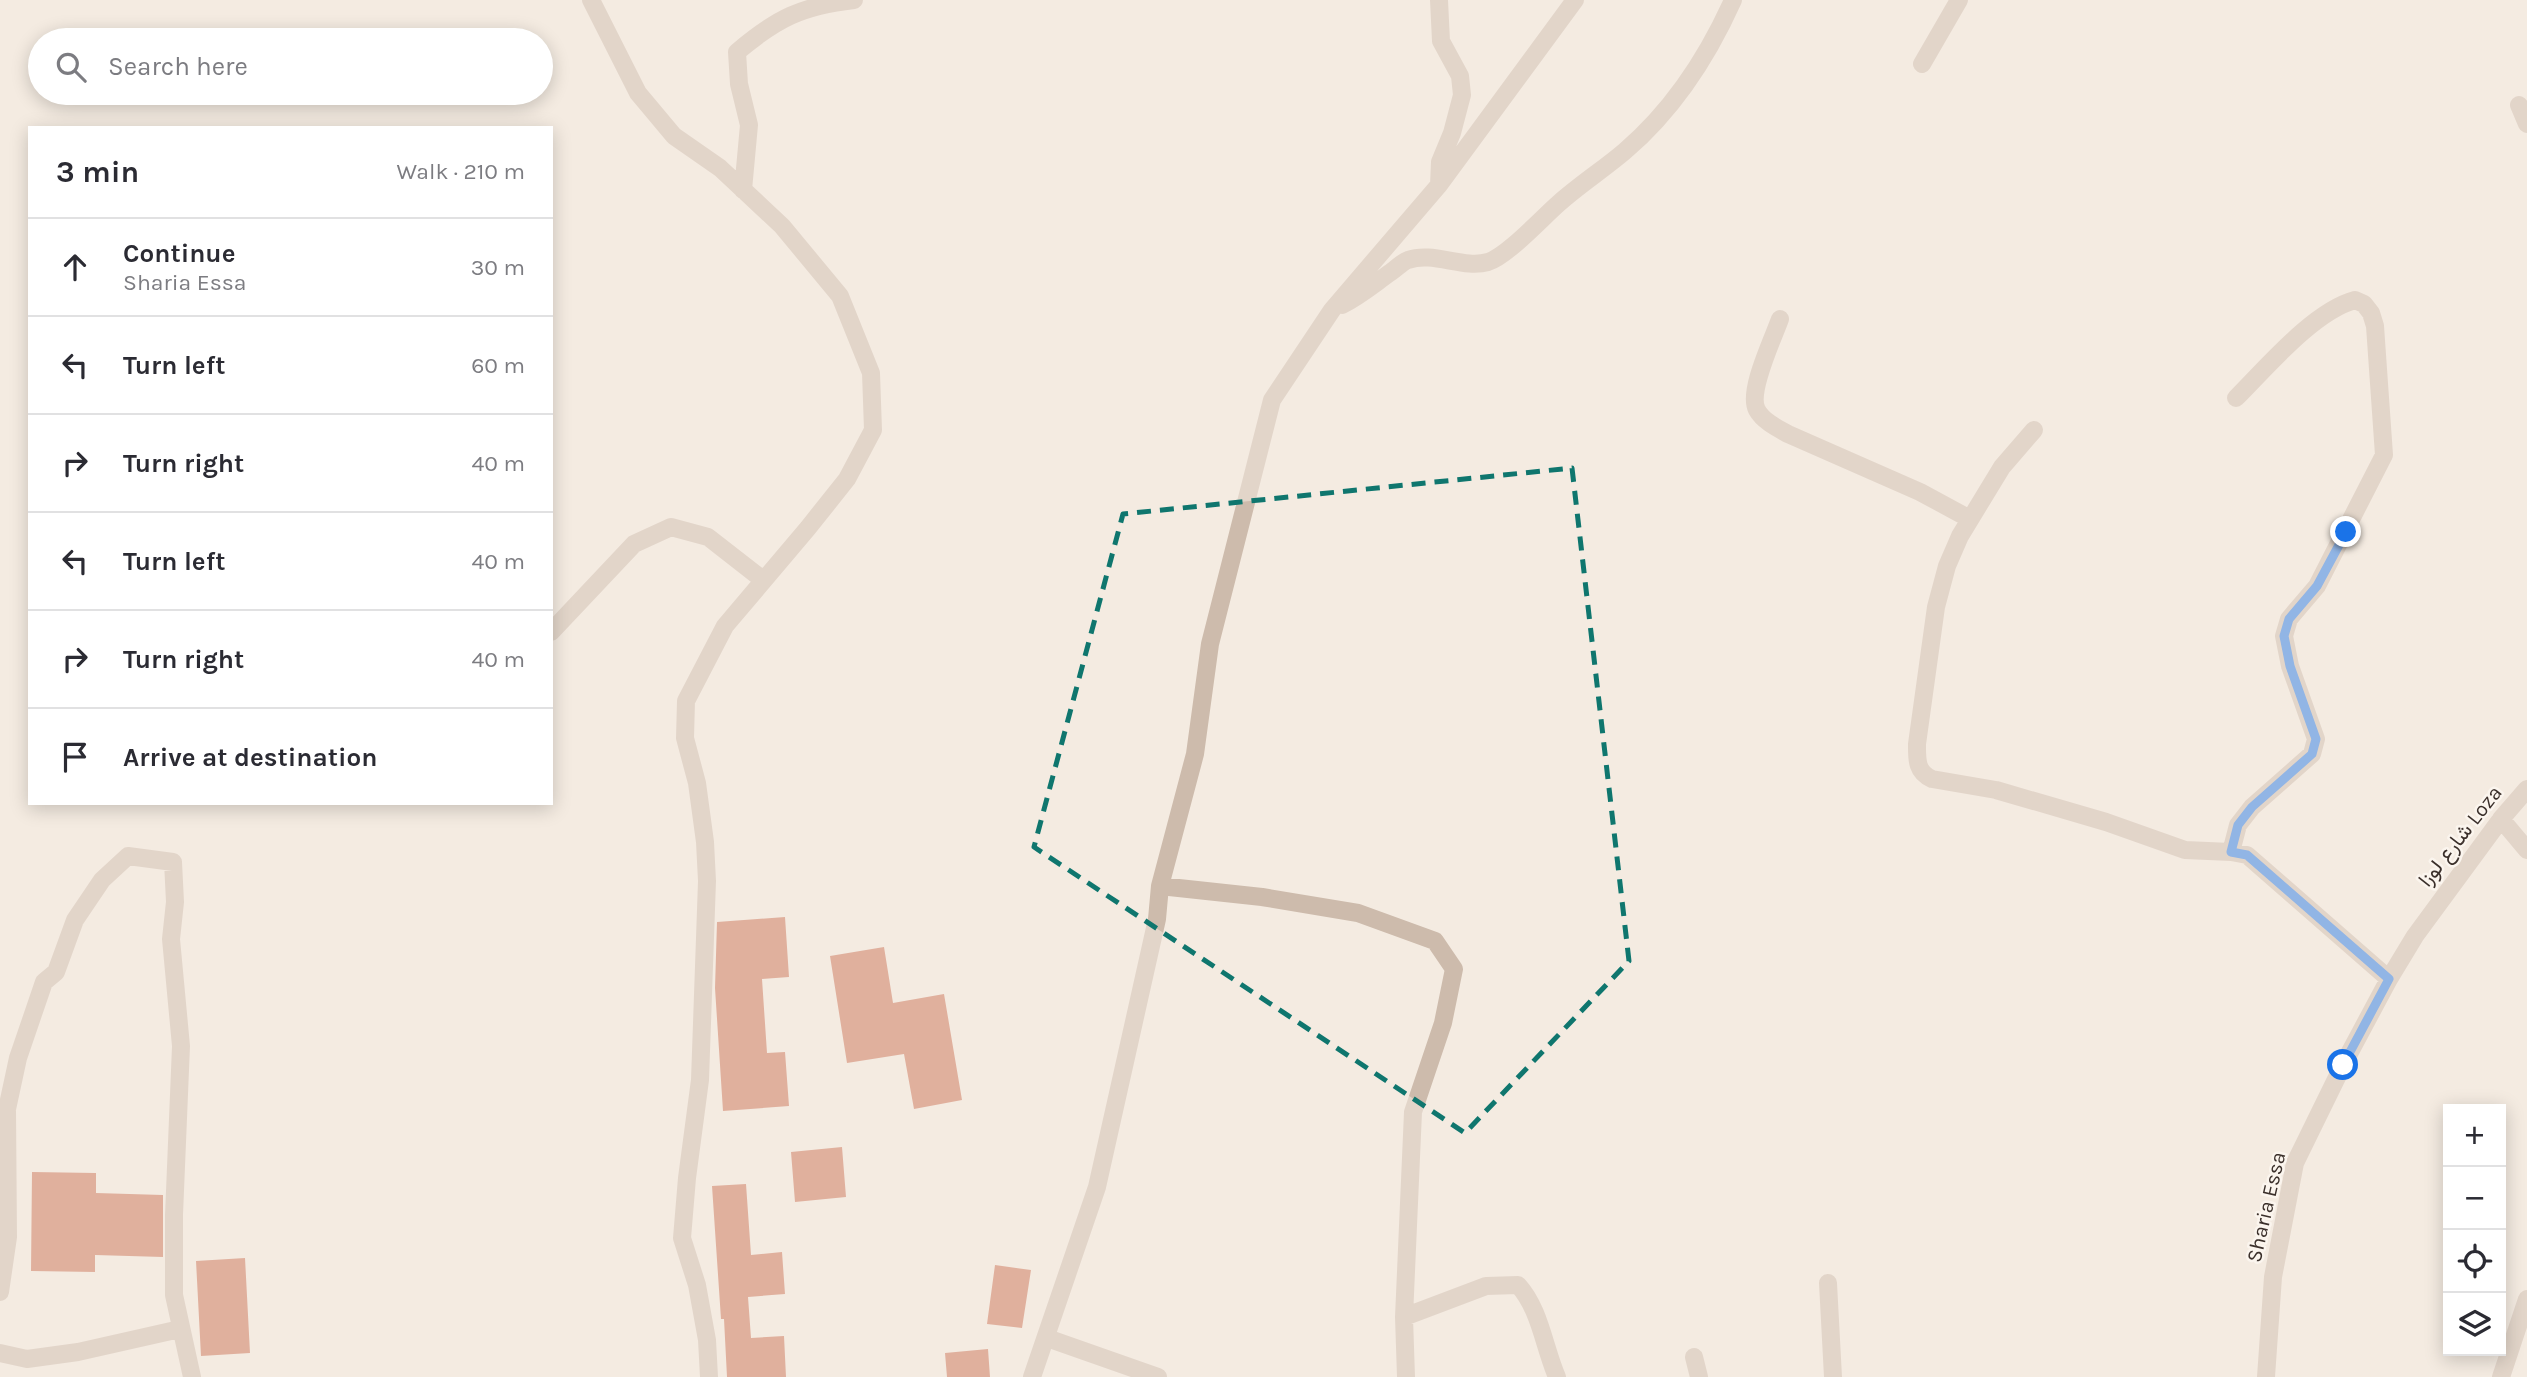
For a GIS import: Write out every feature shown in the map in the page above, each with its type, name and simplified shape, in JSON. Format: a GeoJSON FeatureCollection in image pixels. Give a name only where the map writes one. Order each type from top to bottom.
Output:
{"type":"FeatureCollection","features":[{"type":"Feature","properties":{"kind":"street"},"geometry":{"type":"LineString","coordinates":[[591,0],[638,93],[674,136],[720,168],[782,226],[840,296],[871,373],[873,430],[847,479],[725,626],[686,701],[685,738],[697,783],[707,881],[700,1080],[682,1238],[697,1285],[707,1340],[709,1377]]}},
{"type":"Feature","properties":{"kind":"street"},"geometry":{"type":"LineString","coordinates":[[743,190],[749,125],[739,84],[737,52],[760,32],[787,15],[824,3],[853,0]]}},
{"type":"Feature","properties":{"kind":"street"},"geometry":{"type":"LineString","coordinates":[[1438,185],[1440,162],[1452,133],[1462,95],[1460,76],[1441,41],[1439,0]]}},
{"type":"Feature","properties":{"kind":"street"},"geometry":{"type":"LineString","coordinates":[[1032,1377],[1097,1187],[1157,919],[1160,886],[1195,754],[1210,644],[1272,400],[1332,310],[1438,185],[1575,0]]}},
{"type":"Feature","properties":{"kind":"street"},"geometry":{"type":"LineString","coordinates":[[1332,310],[1360,296],[1408,260],[1489,261],[1504,253],[1666,113],[1687,86],[1719,31],[1733,0]]}},
{"type":"Feature","properties":{"kind":"street"},"geometry":{"type":"LineString","coordinates":[[1922,64],[1959,0]]}},
{"type":"Feature","properties":{"kind":"street"},"geometry":{"type":"LineString","coordinates":[[2519,104],[2527,124]]}},
{"type":"Feature","properties":{"kind":"street"},"geometry":{"type":"LineString","coordinates":[[2231,852],[2238,825],[2252,807],[2312,754],[2315,747],[2316,739],[2290,666],[2284,636],[2289,619],[2317,586],[2384,455],[2378,365],[2371,313],[2364,304],[2356,300],[2346,302],[2302,332],[2236,398]]}},
{"type":"Feature","properties":{"kind":"street"},"geometry":{"type":"LineString","coordinates":[[1780,319],[1752,397],[1757,411],[1769,423],[1788,434],[1920,492],[1970,519]]}},
{"type":"Feature","properties":{"kind":"street"},"geometry":{"type":"LineString","coordinates":[[2034,430],[2002,467],[1970,519],[1947,566],[1936,607],[1917,744],[1917,766],[1931,779],[1996,790],[2106,822],[2185,850],[2247,855],[2389,979]]}},
{"type":"Feature","properties":{"kind":"street"},"geometry":{"type":"LineString","coordinates":[[553,630],[634,544],[671,527],[708,537],[763,580]]}},
{"type":"Feature","properties":{"kind":"street","name":"شارع لوزا Loza"},"geometry":{"type":"LineString","coordinates":[[2430,912],[2527,789]]}},
{"type":"Feature","properties":{"kind":"street"},"geometry":{"type":"LineString","coordinates":[[2501,819],[2527,850]]}},
{"type":"Feature","properties":{"kind":"street"},"geometry":{"type":"LineString","coordinates":[[0,1292],[8,1237],[7,1109],[18,1058],[44,982],[56,972],[75,920],[102,880],[128,856],[173,862],[175,902],[172,939],[181,1046],[174,1215],[174,1295],[192,1377]]}},
{"type":"Feature","properties":{"kind":"street"},"geometry":{"type":"LineString","coordinates":[[1160,886],[1262,897],[1358,913],[1435,941],[1454,969],[1443,1023],[1413,1112],[1404,1317],[1406,1377]]}},
{"type":"Feature","properties":{"kind":"street","name":"Sharia Essa"},"geometry":{"type":"LineString","coordinates":[[2266,1377],[2273,1277],[2295,1163],[2389,979],[2430,912]]}},
{"type":"Feature","properties":{"kind":"street"},"geometry":{"type":"LineString","coordinates":[[1828,1283],[1833,1377]]}},
{"type":"Feature","properties":{"kind":"street"},"geometry":{"type":"LineString","coordinates":[[1404,1317],[1486,1286],[1518,1285],[1533,1308],[1557,1377]]}},
{"type":"Feature","properties":{"kind":"street"},"geometry":{"type":"LineString","coordinates":[[2501,1377],[2527,1299]]}},
{"type":"Feature","properties":{"kind":"street"},"geometry":{"type":"LineString","coordinates":[[0,1353],[27,1359],[78,1352],[180,1329]]}},
{"type":"Feature","properties":{"kind":"street"},"geometry":{"type":"LineString","coordinates":[[1047,1338],[1158,1377]]}},
{"type":"Feature","properties":{"kind":"street"},"geometry":{"type":"LineString","coordinates":[[1694,1357],[1699,1377]]}},
{"type":"Feature","properties":{"kind":"highlighted area"},"geometry":{"type":"Polygon","coordinates":[[[1572,468],[1629,961],[1465,1133],[1034,847],[1123,514],[1572,468]]]}},
{"type":"Feature","properties":{"kind":"building"},"geometry":{"type":"Polygon","coordinates":[[[785,917],[789,977],[762,979],[767,1053],[785,1052],[789,1106],[723,1111],[715,988],[717,922],[785,917]]]}},
{"type":"Feature","properties":{"kind":"building"},"geometry":{"type":"Polygon","coordinates":[[[884,947],[893,1003],[944,994],[962,1100],[914,1109],[904,1054],[847,1063],[830,956],[884,947]]]}},
{"type":"Feature","properties":{"kind":"building"},"geometry":{"type":"Polygon","coordinates":[[[842,1147],[846,1197],[795,1202],[791,1152],[842,1147]]]}},
{"type":"Feature","properties":{"kind":"building"},"geometry":{"type":"Polygon","coordinates":[[[32,1172],[96,1173],[96,1193],[163,1195],[163,1257],[95,1255],[95,1272],[31,1271],[32,1172]]]}},
{"type":"Feature","properties":{"kind":"building"},"geometry":{"type":"Polygon","coordinates":[[[746,1184],[751,1255],[782,1252],[785,1294],[748,1297],[751,1338],[784,1336],[786,1377],[727,1377],[712,1186],[746,1184]]]}},
{"type":"Feature","properties":{"kind":"building"},"geometry":{"type":"Polygon","coordinates":[[[245,1258],[250,1353],[201,1356],[196,1261],[245,1258]]]}},
{"type":"Feature","properties":{"kind":"building"},"geometry":{"type":"Polygon","coordinates":[[[995,1265],[1031,1270],[1022,1328],[987,1324],[995,1265]]]}},
{"type":"Feature","properties":{"kind":"building"},"geometry":{"type":"Polygon","coordinates":[[[988,1349],[990,1377],[947,1377],[945,1353],[988,1349]]]}},
{"type":"Feature","properties":{"kind":"route"},"geometry":{"type":"LineString","coordinates":[[2343,1065],[2389,979],[2282,883],[2247,855],[2231,852],[2238,825],[2252,807],[2312,754],[2315,747],[2316,739],[2290,666],[2284,636],[2289,619],[2317,586],[2346,532]]}}]}
